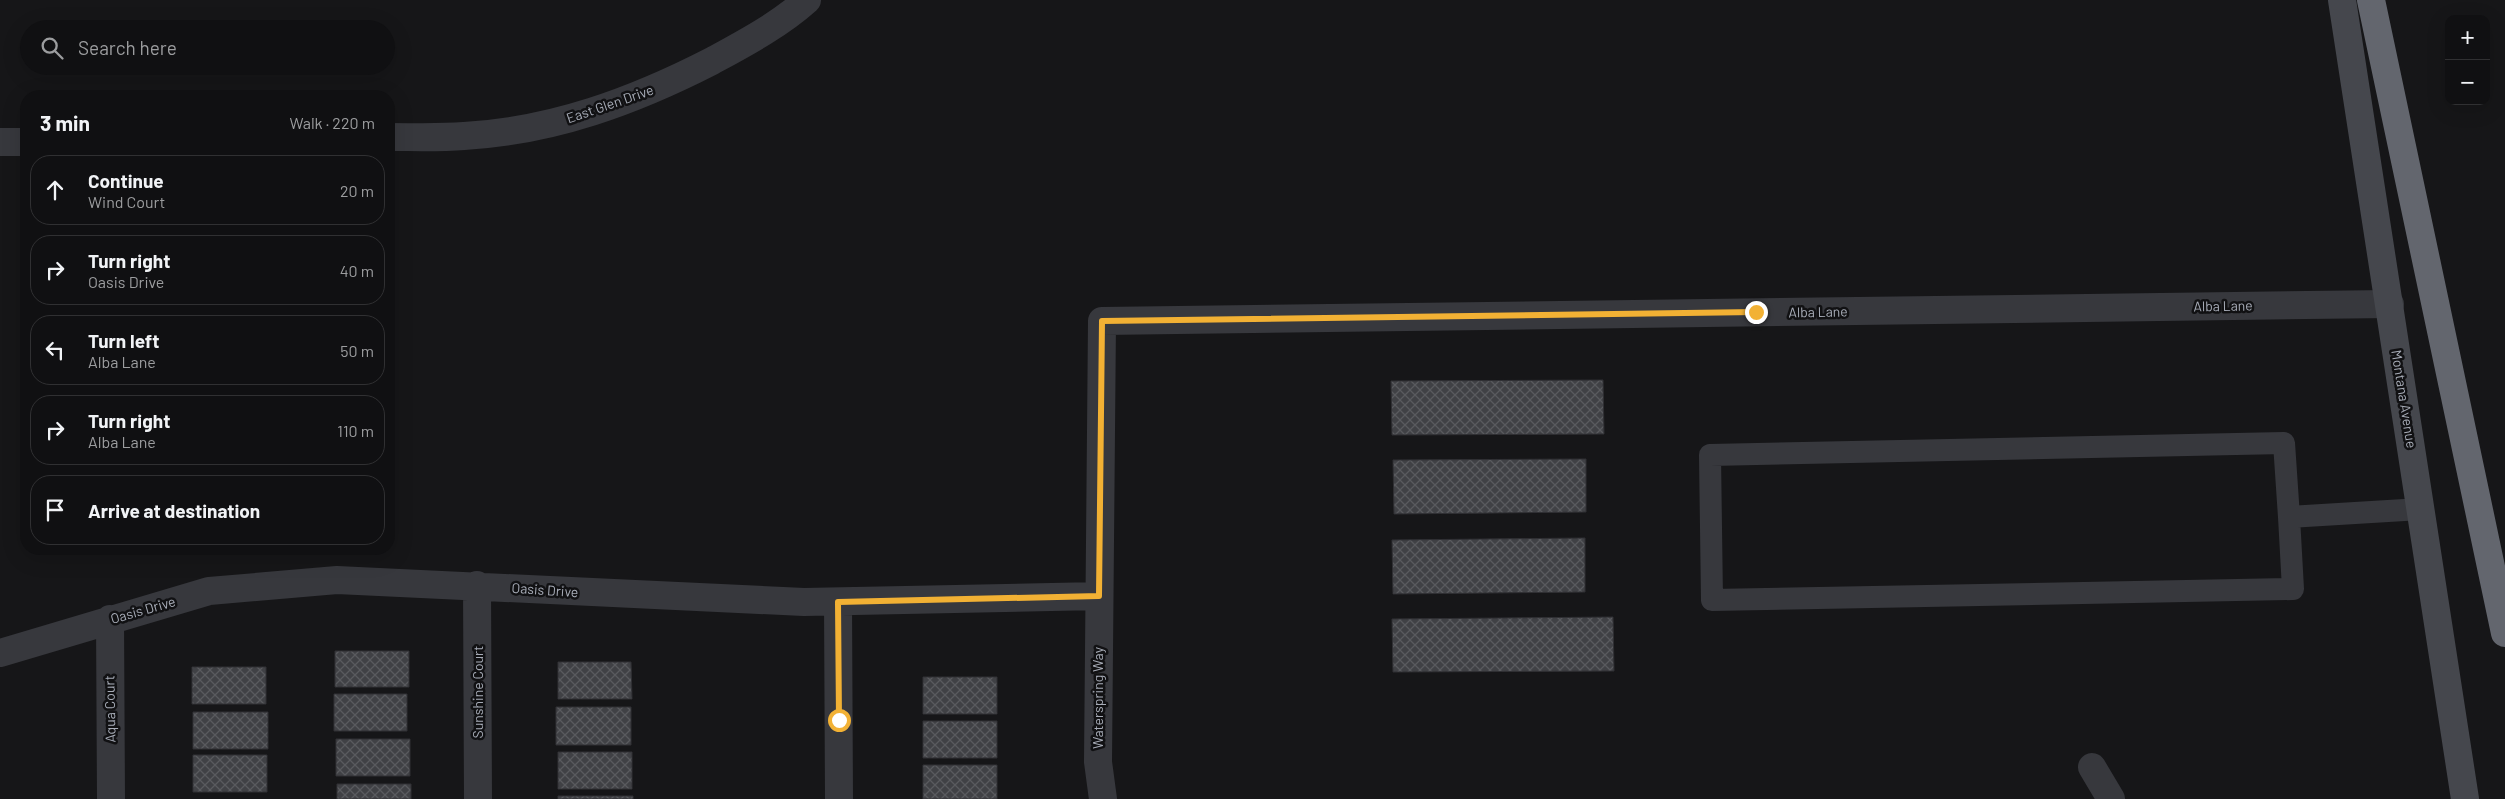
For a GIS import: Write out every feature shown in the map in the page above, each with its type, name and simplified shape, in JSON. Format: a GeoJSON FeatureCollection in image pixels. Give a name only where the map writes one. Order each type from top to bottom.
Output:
{"type":"FeatureCollection","features":[{"type":"Feature","properties":{"kind":"highway"},"geometry":{"type":"LineString","coordinates":[[2371,0],[2505,633]]}},
{"type":"Feature","properties":{"kind":"main road","name":"Montana Avenue"},"geometry":{"type":"LineString","coordinates":[[2342,0],[2465,799]]}},
{"type":"Feature","properties":{"kind":"street","name":"East Glen Drive"},"geometry":{"type":"LineString","coordinates":[[395,137],[465,136],[537,127],[595,112],[662,87],[747,42],[808,0]]}},
{"type":"Feature","properties":{"kind":"street"},"geometry":{"type":"LineString","coordinates":[[0,142],[20,142]]}},
{"type":"Feature","properties":{"kind":"street","name":"Alba Lane"},"geometry":{"type":"LineString","coordinates":[[1099,596],[1102,321],[2390,304]]}},
{"type":"Feature","properties":{"kind":"street","name":"Oasis Drive"},"geometry":{"type":"LineString","coordinates":[[0,653],[209,591],[337,580],[477,585],[623,595],[838,602],[1099,596]]}},
{"type":"Feature","properties":{"kind":"street","name":"Sunshine Court"},"geometry":{"type":"LineString","coordinates":[[477,585],[478,799]]}},
{"type":"Feature","properties":{"kind":"street","name":"Waterspring Way"},"geometry":{"type":"LineString","coordinates":[[1099,596],[1098,762],[1103,799]]}},
{"type":"Feature","properties":{"kind":"street"},"geometry":{"type":"LineString","coordinates":[[838,602],[839,799]]}},
{"type":"Feature","properties":{"kind":"street","name":"Aqua Court"},"geometry":{"type":"LineString","coordinates":[[110,619],[111,799]]}},
{"type":"Feature","properties":{"kind":"street"},"geometry":{"type":"LineString","coordinates":[[2092,767],[2111,799]]}},
{"type":"Feature","properties":{"kind":"lane"},"geometry":{"type":"LineString","coordinates":[[2284,443],[2289,518],[2293,589],[1712,600],[1710,455],[2284,443]]}},
{"type":"Feature","properties":{"kind":"lane"},"geometry":{"type":"LineString","coordinates":[[2289,518],[2421,509]]}},
{"type":"Feature","properties":{"kind":"building"},"geometry":{"type":"Polygon","coordinates":[[[1603,380],[1604,434],[1392,435],[1391,381],[1603,380]]]}},
{"type":"Feature","properties":{"kind":"building"},"geometry":{"type":"Polygon","coordinates":[[[1586,459],[1586,512],[1394,514],[1393,460],[1586,459]]]}},
{"type":"Feature","properties":{"kind":"building"},"geometry":{"type":"Polygon","coordinates":[[[1585,538],[1585,592],[1393,594],[1392,540],[1585,538]]]}},
{"type":"Feature","properties":{"kind":"building"},"geometry":{"type":"Polygon","coordinates":[[[1613,617],[1614,671],[1393,672],[1392,619],[1613,617]]]}},
{"type":"Feature","properties":{"kind":"building"},"geometry":{"type":"Polygon","coordinates":[[[335,651],[409,651],[409,687],[335,687],[335,651]]]}},
{"type":"Feature","properties":{"kind":"building"},"geometry":{"type":"Polygon","coordinates":[[[558,662],[631,662],[632,699],[558,699],[558,662]]]}},
{"type":"Feature","properties":{"kind":"building"},"geometry":{"type":"Polygon","coordinates":[[[192,667],[266,667],[266,704],[192,704],[192,667]]]}},
{"type":"Feature","properties":{"kind":"building"},"geometry":{"type":"Polygon","coordinates":[[[923,677],[997,677],[997,714],[923,714],[923,677]]]}},
{"type":"Feature","properties":{"kind":"building"},"geometry":{"type":"Polygon","coordinates":[[[334,694],[407,694],[407,731],[334,731],[334,694]]]}},
{"type":"Feature","properties":{"kind":"building"},"geometry":{"type":"Polygon","coordinates":[[[556,707],[631,707],[631,745],[556,745],[556,707]]]}},
{"type":"Feature","properties":{"kind":"building"},"geometry":{"type":"Polygon","coordinates":[[[193,712],[268,712],[268,749],[193,749],[193,712]]]}},
{"type":"Feature","properties":{"kind":"building"},"geometry":{"type":"Polygon","coordinates":[[[923,721],[997,721],[997,758],[923,758],[923,721]]]}},
{"type":"Feature","properties":{"kind":"building"},"geometry":{"type":"Polygon","coordinates":[[[336,739],[410,739],[410,776],[336,776],[336,739]]]}},
{"type":"Feature","properties":{"kind":"building"},"geometry":{"type":"Polygon","coordinates":[[[558,752],[632,752],[632,789],[558,789],[558,752]]]}},
{"type":"Feature","properties":{"kind":"building"},"geometry":{"type":"Polygon","coordinates":[[[193,755],[267,755],[267,792],[193,792],[193,755]]]}},
{"type":"Feature","properties":{"kind":"building"},"geometry":{"type":"Polygon","coordinates":[[[923,765],[997,765],[997,799],[923,799],[923,765]]]}},
{"type":"Feature","properties":{"kind":"building"},"geometry":{"type":"Polygon","coordinates":[[[337,784],[411,784],[411,799],[337,799],[337,784]]]}},
{"type":"Feature","properties":{"kind":"building"},"geometry":{"type":"Polygon","coordinates":[[[558,796],[633,796],[633,799],[558,799],[558,796]]]}},
{"type":"Feature","properties":{"kind":"route"},"geometry":{"type":"LineString","coordinates":[[839,720],[838,602],[1099,596],[1102,321],[1756,312]]}}]}
